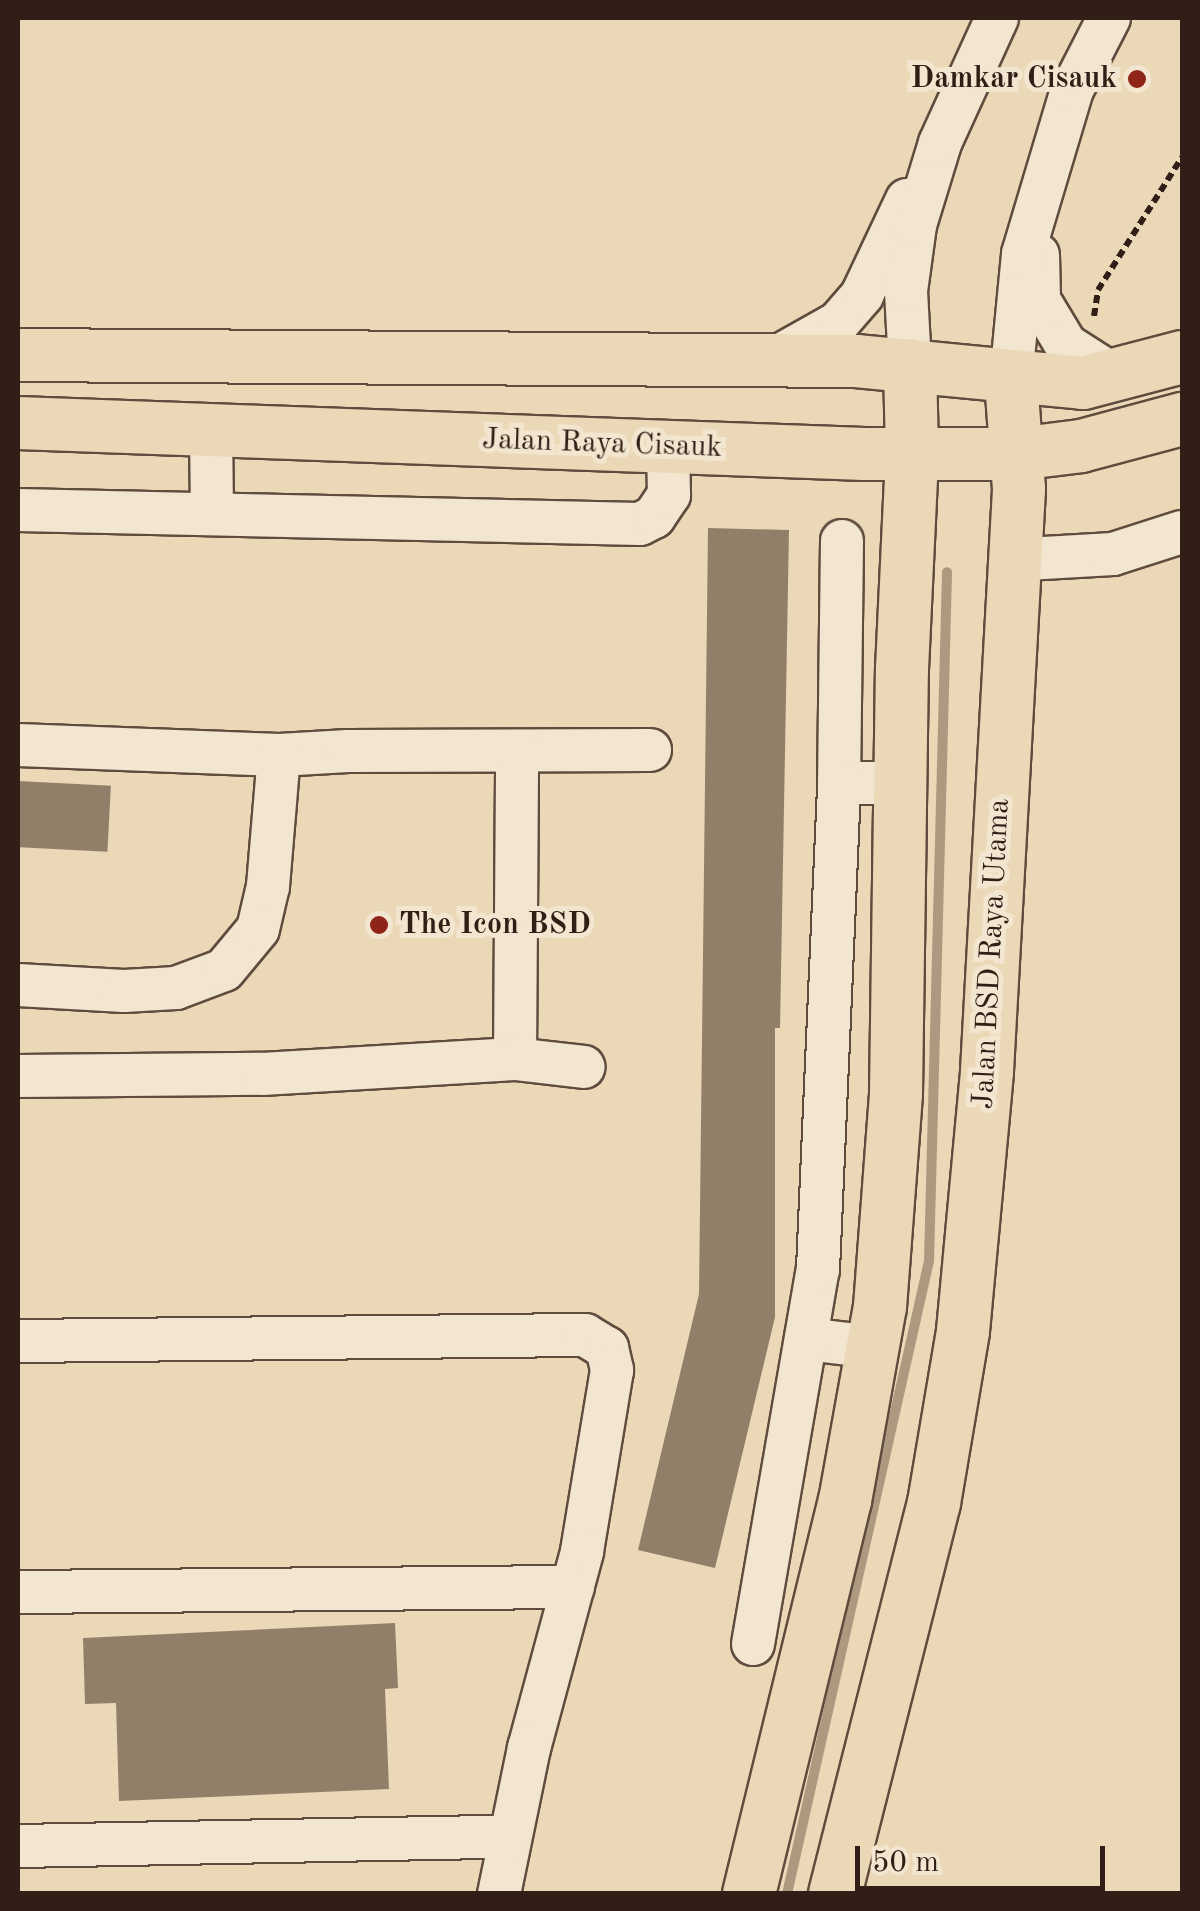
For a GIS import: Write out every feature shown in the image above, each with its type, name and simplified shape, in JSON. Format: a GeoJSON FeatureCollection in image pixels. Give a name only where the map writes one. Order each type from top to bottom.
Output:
{"type":"FeatureCollection","features":[{"type":"Feature","properties":{"kind":"main road"},"geometry":{"type":"LineString","coordinates":[[18,355],[770,361],[910,365],[1010,380],[1082,383],[1101,367],[1182,357]]}},
{"type":"Feature","properties":{"kind":"main road"},"geometry":{"type":"LineString","coordinates":[[750,1894],[824,1587],[873,1346],[896,1094],[900,783],[912,454],[910,365]]}},
{"type":"Feature","properties":{"kind":"main road","name":"Jalan BSD Raya Utama"},"geometry":{"type":"LineString","coordinates":[[835,1894],[934,1504],[963,1332],[987,1072],[1011,609],[1017,454],[1010,380]]}},
{"type":"Feature","properties":{"kind":"main road","name":"Jalan Raya Cisauk"},"geometry":{"type":"LineString","coordinates":[[18,423],[912,454],[1017,454],[1081,446],[1162,425]]}},
{"type":"Feature","properties":{"kind":"main road"},"geometry":{"type":"LineString","coordinates":[[1011,609],[1038,517],[1054,492],[1162,425]]}},
{"type":"Feature","properties":{"kind":"street"},"geometry":{"type":"LineString","coordinates":[[770,361],[838,323],[862,295],[890,230],[940,143],[997,18]]}},
{"type":"Feature","properties":{"kind":"street"},"geometry":{"type":"LineString","coordinates":[[979,58],[1010,18]]}},
{"type":"Feature","properties":{"kind":"street"},"geometry":{"type":"LineString","coordinates":[[1072,90],[1095,18]]}},
{"type":"Feature","properties":{"kind":"street","name":"Jalan BSD Raya Utama"},"geometry":{"type":"LineString","coordinates":[[1010,380],[1020,272],[1037,209],[1072,90],[1109,18]]}},
{"type":"Feature","properties":{"kind":"street"},"geometry":{"type":"LineString","coordinates":[[910,365],[906,291],[915,225],[940,143]]}},
{"type":"Feature","properties":{"kind":"street"},"geometry":{"type":"LineString","coordinates":[[1037,209],[1039,300],[1066,345],[1101,367]]}},
{"type":"Feature","properties":{"kind":"street"},"geometry":{"type":"LineString","coordinates":[[211,430],[212,514]]}},
{"type":"Feature","properties":{"kind":"street"},"geometry":{"type":"LineString","coordinates":[[18,510],[640,524],[654,517],[668,495],[668,446]]}},
{"type":"Feature","properties":{"kind":"street"},"geometry":{"type":"LineString","coordinates":[[1026,559],[1113,554],[1182,532]]}},
{"type":"Feature","properties":{"kind":"street"},"geometry":{"type":"LineString","coordinates":[[753,1644],[818,1269],[839,783],[842,541]]}},
{"type":"Feature","properties":{"kind":"street"},"geometry":{"type":"LineString","coordinates":[[18,745],[279,756],[650,750]]}},
{"type":"Feature","properties":{"kind":"street"},"geometry":{"type":"LineString","coordinates":[[515,1058],[517,751]]}},
{"type":"Feature","properties":{"kind":"street"},"geometry":{"type":"LineString","coordinates":[[18,985],[124,991],[176,988],[224,970],[258,929],[268,886],[279,756]]}},
{"type":"Feature","properties":{"kind":"street"},"geometry":{"type":"LineString","coordinates":[[839,783],[900,783]]}},
{"type":"Feature","properties":{"kind":"street"},"geometry":{"type":"LineString","coordinates":[[18,1076],[262,1074],[515,1058],[584,1067]]}},
{"type":"Feature","properties":{"kind":"street"},"geometry":{"type":"LineString","coordinates":[[18,1341],[585,1335],[606,1348],[612,1370],[572,1587],[508,1838],[499,1894]]}},
{"type":"Feature","properties":{"kind":"street"},"geometry":{"type":"LineString","coordinates":[[806,1339],[873,1346]]}},
{"type":"Feature","properties":{"kind":"street"},"geometry":{"type":"LineString","coordinates":[[766,1573],[824,1587]]}},
{"type":"Feature","properties":{"kind":"street"},"geometry":{"type":"LineString","coordinates":[[18,1592],[572,1587]]}},
{"type":"Feature","properties":{"kind":"street"},"geometry":{"type":"LineString","coordinates":[[18,1846],[508,1838]]}},
{"type":"Feature","properties":{"kind":"path"},"geometry":{"type":"LineString","coordinates":[[1101,367],[1098,290],[1182,157]]}},
{"type":"Feature","properties":{"kind":"building"},"geometry":{"type":"Polygon","coordinates":[[[708,528],[789,530],[780,1028],[775,1028],[775,1317],[715,1568],[638,1550],[699,1294],[708,528]]]}},
{"type":"Feature","properties":{"kind":"building"},"geometry":{"type":"Polygon","coordinates":[[[18,781],[111,786],[107,852],[18,847],[18,781]]]}},
{"type":"Feature","properties":{"kind":"building"},"geometry":{"type":"Polygon","coordinates":[[[395,1623],[398,1688],[385,1689],[389,1789],[119,1801],[116,1703],[85,1704],[83,1638],[395,1623]]]}},
{"type":"Feature","properties":{"kind":"waterway"},"geometry":{"type":"LineString","coordinates":[[787,1894],[929,1261],[947,572]]}},
{"type":"Feature","properties":{"kind":"place","name":"Damkar Cisauk"},"geometry":{"type":"Point","coordinates":[1137,79]}},
{"type":"Feature","properties":{"kind":"place","name":"The Icon BSD"},"geometry":{"type":"Point","coordinates":[379,925]}}]}
